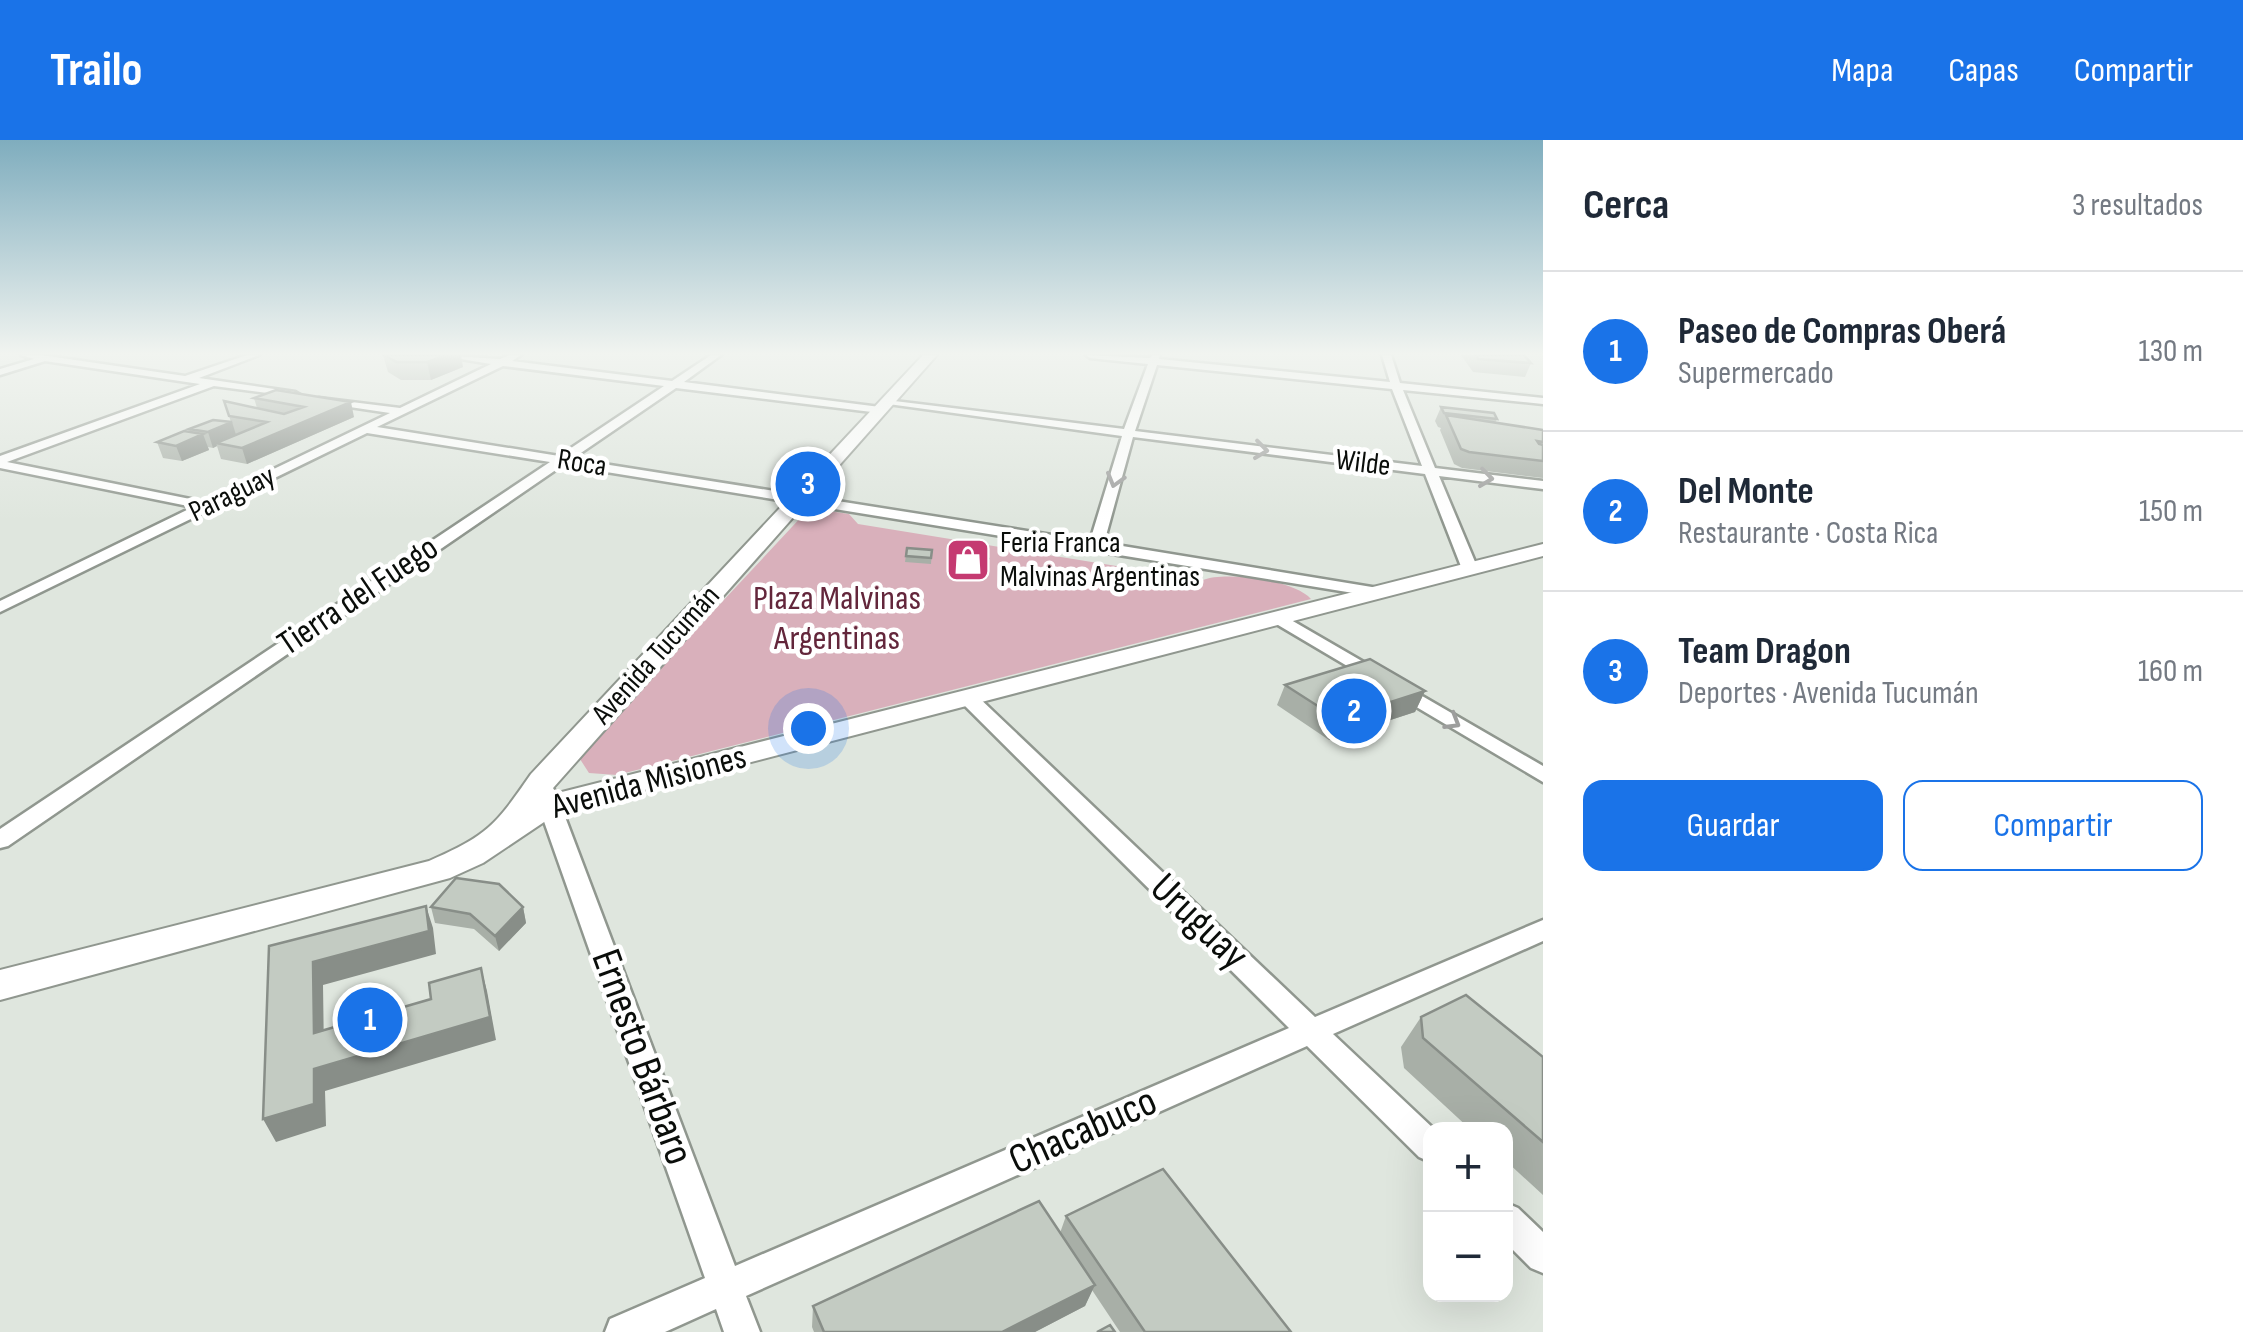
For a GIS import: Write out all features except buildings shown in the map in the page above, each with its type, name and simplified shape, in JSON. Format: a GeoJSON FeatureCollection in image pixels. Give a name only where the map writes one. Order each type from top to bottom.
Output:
{"type":"FeatureCollection","features":[{"type":"Feature","properties":{"kind":"main road","name":"Avenida Tucumán"},"geometry":{"type":"LineString","coordinates":[[545,793],[880,411]]}},
{"type":"Feature","properties":{"kind":"main road","name":"Avenida Misiones"},"geometry":{"type":"LineString","coordinates":[[0,986],[438,870],[472,856],[510,828],[545,793],[968,698],[1378,592],[1538,555]]}},
{"type":"Feature","properties":{"kind":"street"},"geometry":{"type":"LineString","coordinates":[[0,462],[139,411]]}},
{"type":"Feature","properties":{"kind":"street"},"geometry":{"type":"LineString","coordinates":[[391,411],[400,412]]}},
{"type":"Feature","properties":{"kind":"street","name":"Paraguay"},"geometry":{"type":"LineString","coordinates":[[0,606],[403,411]]}},
{"type":"Feature","properties":{"kind":"street","name":"Tierra del Fuego"},"geometry":{"type":"LineString","coordinates":[[0,840],[632,411]]}},
{"type":"Feature","properties":{"kind":"street","name":"Wilde"},"geometry":{"type":"LineString","coordinates":[[916,411],[1543,486]]}},
{"type":"Feature","properties":{"kind":"street"},"geometry":{"type":"LineString","coordinates":[[1096,546],[1136,411]]}},
{"type":"Feature","properties":{"kind":"street"},"geometry":{"type":"LineString","coordinates":[[1405,411],[1470,569]]}},
{"type":"Feature","properties":{"kind":"street","name":"Roca"},"geometry":{"type":"LineString","coordinates":[[365,429],[1378,592]]}},
{"type":"Feature","properties":{"kind":"street"},"geometry":{"type":"LineString","coordinates":[[0,462],[206,506]]}},
{"type":"Feature","properties":{"kind":"street"},"geometry":{"type":"LineString","coordinates":[[1279,618],[1543,776]]}},
{"type":"Feature","properties":{"kind":"street","name":"Uruguay"},"geometry":{"type":"LineString","coordinates":[[968,698],[1423,1140]]}},
{"type":"Feature","properties":{"kind":"street","name":"Ernesto Bárbaro"},"geometry":{"type":"LineString","coordinates":[[545,793],[742,1332]]}},
{"type":"Feature","properties":{"kind":"street","name":"Chacabuco"},"geometry":{"type":"LineString","coordinates":[[624,1332],[1543,930]]}},
{"type":"Feature","properties":{"kind":"street"},"geometry":{"type":"LineString","coordinates":[[1513,1227],[1543,1256]]}},
{"type":"Feature","properties":{"kind":"green space","name":"Plaza Malvinas Argentinas"},"geometry":{"type":"Polygon","coordinates":[[[822,510],[849,514],[858,524],[1203,580],[1227,576],[1276,582],[1311,599],[617,775],[589,773],[578,756],[805,513],[822,510]]]}},
{"type":"Feature","properties":{"kind":"place","name":"Team Dragon"},"geometry":{"type":"Point","coordinates":[808,484]}},
{"type":"Feature","properties":{"kind":"place","name":"Feria Franca Malvinas Argentinas"},"geometry":{"type":"Point","coordinates":[968,560]}},
{"type":"Feature","properties":{"kind":"place","name":"Del Monte"},"geometry":{"type":"Point","coordinates":[1354,711]}},
{"type":"Feature","properties":{"kind":"place","name":"Paseo de Compras Oberá"},"geometry":{"type":"Point","coordinates":[370,1020]}}]}
